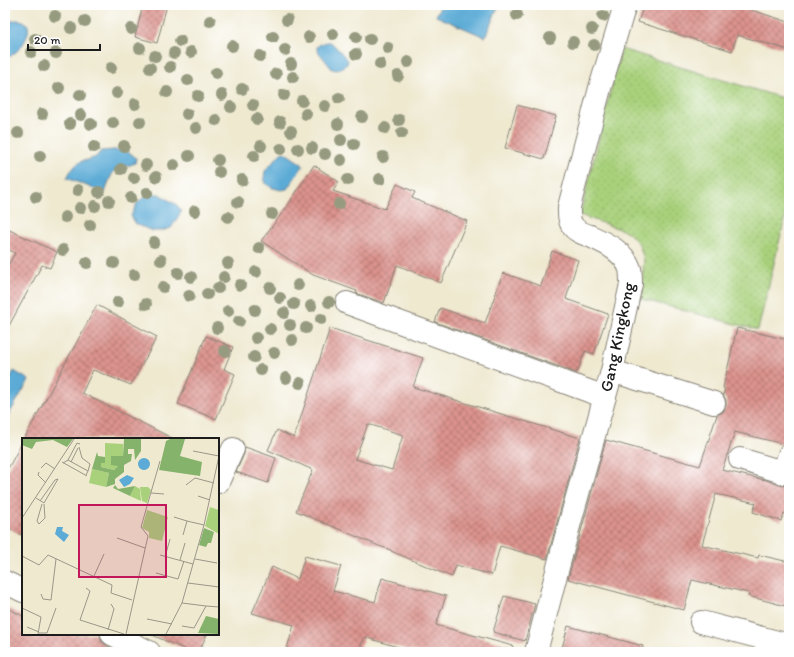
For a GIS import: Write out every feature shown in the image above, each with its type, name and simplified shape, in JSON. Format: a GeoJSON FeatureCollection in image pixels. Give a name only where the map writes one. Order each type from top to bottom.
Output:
{"type":"FeatureCollection","features":[{"type":"Feature","properties":{"kind":"street","name":"Gang Kingkong"},"geometry":{"type":"LineString","coordinates":[[536,652],[612,371],[631,284],[630,269],[617,250],[585,235],[572,226],[569,219],[569,207],[600,88],[625,5]]}},
{"type":"Feature","properties":{"kind":"street"},"geometry":{"type":"LineString","coordinates":[[347,303],[605,397]]}},
{"type":"Feature","properties":{"kind":"street"},"geometry":{"type":"LineString","coordinates":[[612,371],[714,403]]}},
{"type":"Feature","properties":{"kind":"street"},"geometry":{"type":"LineString","coordinates":[[219,480],[234,449]]}},
{"type":"Feature","properties":{"kind":"street"},"geometry":{"type":"LineString","coordinates":[[740,459],[787,467]]}},
{"type":"Feature","properties":{"kind":"street"},"geometry":{"type":"LineString","coordinates":[[5,582],[22,590]]}},
{"type":"Feature","properties":{"kind":"street"},"geometry":{"type":"LineString","coordinates":[[702,622],[789,645]]}},
{"type":"Feature","properties":{"kind":"street"},"geometry":{"type":"LineString","coordinates":[[115,635],[145,645]]}},
{"type":"Feature","properties":{"kind":"green space"},"geometry":{"type":"Polygon","coordinates":[[[621,49],[789,100],[789,201],[758,330],[641,299],[644,259],[639,244],[628,232],[580,215],[621,49]]]}},
{"type":"Feature","properties":{"kind":"water"},"geometry":{"type":"Polygon","coordinates":[[[441,5],[499,5],[485,37],[436,16],[441,5]]]}},
{"type":"Feature","properties":{"kind":"water"},"geometry":{"type":"Polygon","coordinates":[[[16,20],[25,22],[28,28],[27,35],[18,50],[5,60],[5,46],[8,45],[7,41],[5,41],[5,22],[16,20]]]}},
{"type":"Feature","properties":{"kind":"water"},"geometry":{"type":"Polygon","coordinates":[[[326,42],[333,44],[347,59],[347,64],[337,70],[332,69],[317,50],[319,45],[326,42]]]}},
{"type":"Feature","properties":{"kind":"water"},"geometry":{"type":"Polygon","coordinates":[[[101,151],[126,151],[136,158],[135,163],[116,169],[110,178],[105,193],[67,178],[76,165],[82,161],[96,157],[101,151]]]}},
{"type":"Feature","properties":{"kind":"water"},"geometry":{"type":"Polygon","coordinates":[[[284,152],[303,166],[287,189],[281,190],[266,184],[264,177],[265,171],[281,153],[284,152]]]}},
{"type":"Feature","properties":{"kind":"water"},"geometry":{"type":"Polygon","coordinates":[[[148,194],[159,194],[177,205],[181,212],[171,228],[161,231],[152,231],[136,224],[131,216],[137,203],[148,194]]]}},
{"type":"Feature","properties":{"kind":"water"},"geometry":{"type":"Polygon","coordinates":[[[14,371],[29,380],[5,421],[5,387],[14,371]]]}},
{"type":"Feature","properties":{"kind":"building"},"geometry":{"type":"Polygon","coordinates":[[[143,5],[167,5],[157,43],[135,37],[143,5]]]}},
{"type":"Feature","properties":{"kind":"building"},"geometry":{"type":"Polygon","coordinates":[[[644,5],[746,5],[745,8],[789,22],[789,50],[737,35],[732,51],[638,22],[644,5]]]}},
{"type":"Feature","properties":{"kind":"building"},"geometry":{"type":"Polygon","coordinates":[[[517,105],[556,116],[544,159],[505,148],[517,105]]]}},
{"type":"Feature","properties":{"kind":"building"},"geometry":{"type":"Polygon","coordinates":[[[314,165],[339,182],[333,191],[385,209],[397,184],[415,192],[412,198],[467,221],[441,283],[397,265],[384,303],[356,293],[357,291],[313,275],[261,241],[286,208],[314,165]]]}},
{"type":"Feature","properties":{"kind":"building"},"geometry":{"type":"Polygon","coordinates":[[[5,228],[57,252],[50,268],[42,265],[5,333],[5,271],[15,253],[5,248],[5,228]]]}},
{"type":"Feature","properties":{"kind":"building"},"geometry":{"type":"Polygon","coordinates":[[[552,251],[578,260],[566,299],[608,314],[594,354],[585,351],[577,373],[435,322],[440,308],[485,323],[503,273],[541,286],[552,251]]]}},
{"type":"Feature","properties":{"kind":"building"},"geometry":{"type":"Polygon","coordinates":[[[97,305],[157,337],[131,385],[93,370],[82,393],[172,438],[25,438],[97,305]]]}},
{"type":"Feature","properties":{"kind":"building"},"geometry":{"type":"Polygon","coordinates":[[[330,328],[423,358],[413,387],[580,438],[547,559],[500,546],[492,575],[456,565],[452,577],[296,511],[313,470],[268,450],[277,430],[294,438],[330,328]],[[368,424],[355,459],[392,470],[403,435],[368,424]]]}},
{"type":"Feature","properties":{"kind":"building"},"geometry":{"type":"Polygon","coordinates":[[[737,328],[789,340],[789,443],[783,444],[735,432],[722,470],[764,479],[789,487],[789,515],[784,513],[781,521],[753,512],[756,503],[716,494],[702,545],[758,558],[759,555],[789,562],[789,607],[748,596],[749,593],[692,580],[684,610],[568,579],[606,440],[700,466],[717,415],[723,412],[726,406],[726,400],[723,395],[725,389],[723,388],[737,328]]]}},
{"type":"Feature","properties":{"kind":"building"},"geometry":{"type":"Polygon","coordinates":[[[206,336],[233,347],[224,369],[235,374],[216,419],[178,404],[206,336]]]}},
{"type":"Feature","properties":{"kind":"building"},"geometry":{"type":"Polygon","coordinates":[[[22,443],[22,535],[5,526],[5,474],[22,443]]]}},
{"type":"Feature","properties":{"kind":"building"},"geometry":{"type":"Polygon","coordinates":[[[245,447],[276,458],[268,483],[236,472],[244,454],[245,447]]]}},
{"type":"Feature","properties":{"kind":"building"},"geometry":{"type":"Polygon","coordinates":[[[305,556],[341,566],[333,591],[375,602],[382,578],[446,596],[436,625],[513,646],[512,652],[415,652],[364,637],[359,652],[286,652],[294,625],[252,613],[272,567],[298,579],[305,556]]]}},
{"type":"Feature","properties":{"kind":"building"},"geometry":{"type":"Polygon","coordinates":[[[504,596],[535,604],[525,641],[493,632],[504,596]]]}},
{"type":"Feature","properties":{"kind":"building"},"geometry":{"type":"Polygon","coordinates":[[[5,607],[22,616],[22,635],[100,635],[101,641],[120,652],[5,652],[5,607]]]}},
{"type":"Feature","properties":{"kind":"building"},"geometry":{"type":"Polygon","coordinates":[[[568,626],[643,646],[642,652],[561,652],[568,626]]]}},
{"type":"Feature","properties":{"kind":"building"},"geometry":{"type":"Polygon","coordinates":[[[152,635],[207,635],[199,652],[191,652],[152,635]]]}}]}
